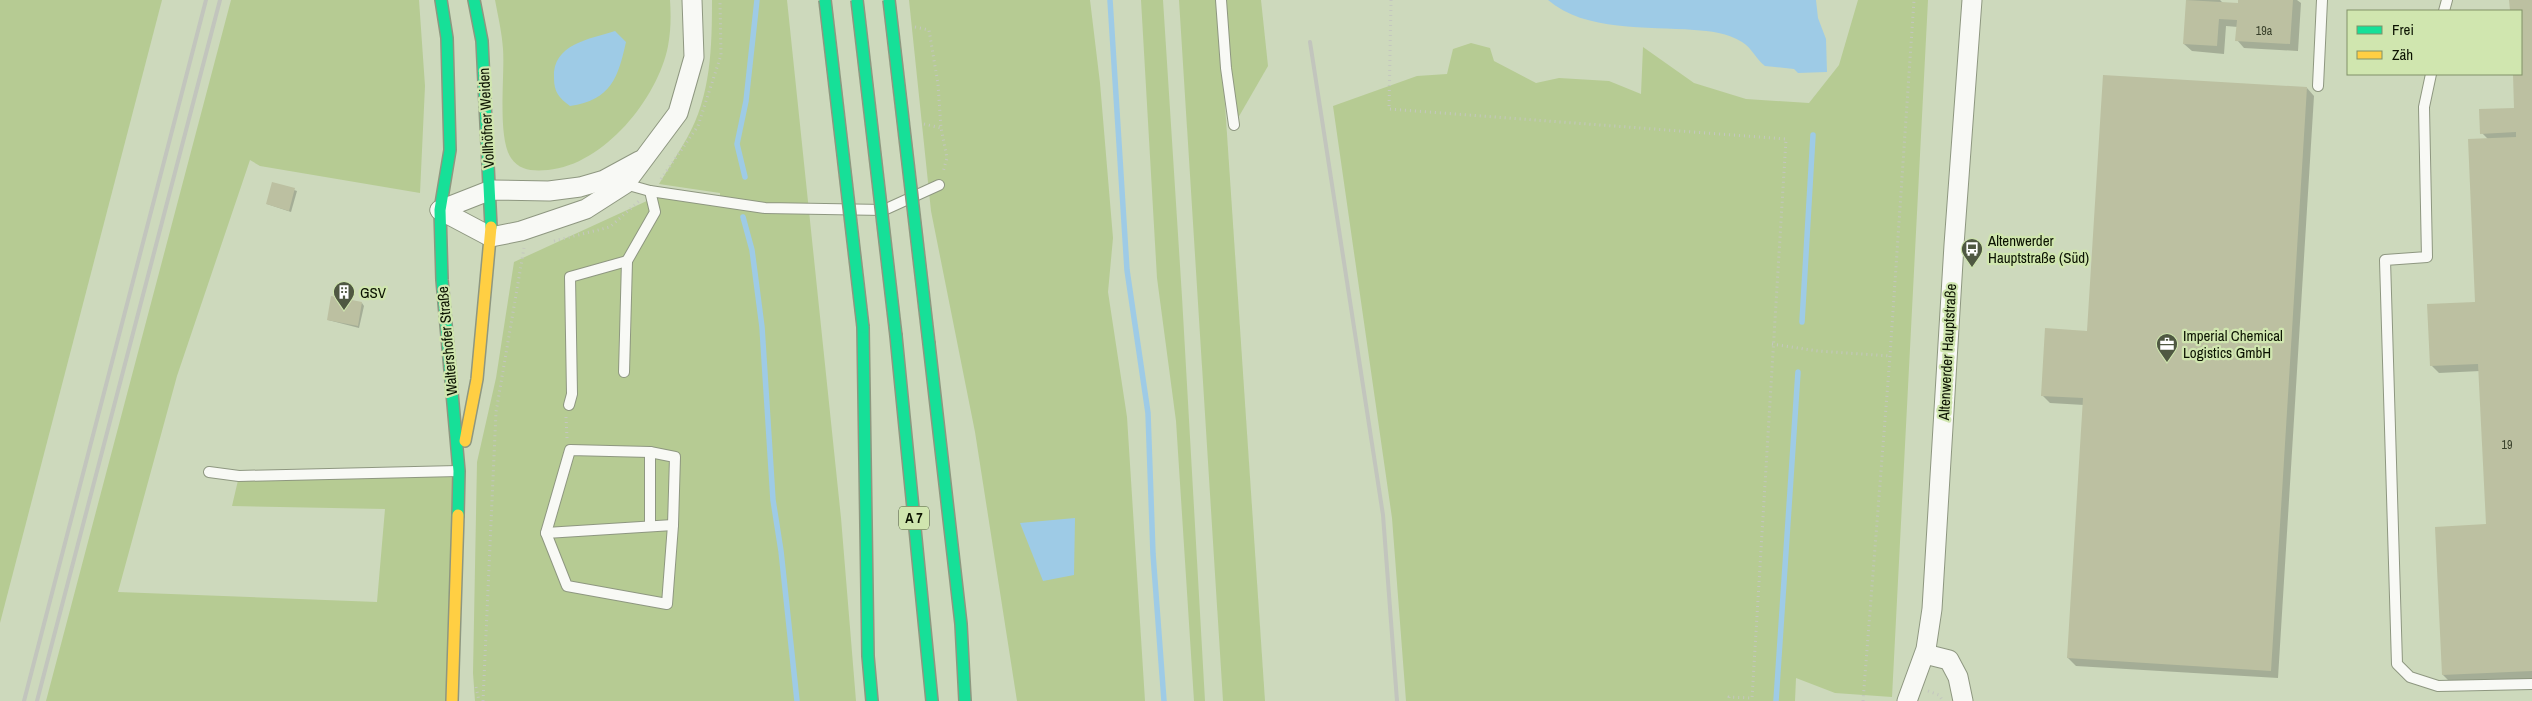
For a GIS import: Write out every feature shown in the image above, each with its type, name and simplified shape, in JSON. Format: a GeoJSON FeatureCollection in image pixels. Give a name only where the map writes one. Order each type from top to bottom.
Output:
{"type":"FeatureCollection","features":[{"type":"Feature","properties":{"kind":"main road"},"geometry":{"type":"LineString","coordinates":[[440,210],[450,150],[447,38],[441,0]]}},
{"type":"Feature","properties":{"kind":"main road","name":"Vollhöfner Weiden"},"geometry":{"type":"LineString","coordinates":[[474,0],[482,41],[491,190],[491,237]]}},
{"type":"Feature","properties":{"kind":"main road"},"geometry":{"type":"LineString","coordinates":[[825,0],[863,327],[868,656],[872,701]]}},
{"type":"Feature","properties":{"kind":"main road","name":"A 7"},"geometry":{"type":"LineString","coordinates":[[857,0],[896,336],[932,701]]}},
{"type":"Feature","properties":{"kind":"main road","name":"A 7"},"geometry":{"type":"LineString","coordinates":[[889,0],[961,624],[965,701]]}},
{"type":"Feature","properties":{"kind":"main road","name":"Waltershofer Straße"},"geometry":{"type":"LineString","coordinates":[[440,210],[442,280],[460,471],[452,701]]}},
{"type":"Feature","properties":{"kind":"main road","name":"Waltershofer Straße"},"geometry":{"type":"LineString","coordinates":[[460,471],[477,379],[491,237]]}},
{"type":"Feature","properties":{"kind":"street"},"geometry":{"type":"LineString","coordinates":[[440,210],[491,237],[521,231],[586,209],[625,184],[678,113],[694,57],[692,0]]}},
{"type":"Feature","properties":{"kind":"street","name":"Altenwerder Hauptstraße"},"geometry":{"type":"LineString","coordinates":[[1907,701],[1925,654],[1932,609],[1952,260],[1972,0]]}},
{"type":"Feature","properties":{"kind":"street"},"geometry":{"type":"LineString","coordinates":[[440,210],[491,190],[549,191],[580,187],[604,180],[645,158]]}},
{"type":"Feature","properties":{"kind":"street"},"geometry":{"type":"LineString","coordinates":[[1925,654],[1949,660],[1958,677],[1963,701]]}},
{"type":"Feature","properties":{"kind":"lane"},"geometry":{"type":"LineString","coordinates":[[1221,0],[1226,68],[1234,125]]}},
{"type":"Feature","properties":{"kind":"lane"},"geometry":{"type":"LineString","coordinates":[[2318,86],[2322,0]]}},
{"type":"Feature","properties":{"kind":"lane"},"geometry":{"type":"LineString","coordinates":[[2431,75],[2424,107],[2426,256],[2386,260],[2397,664],[2410,677],[2438,686],[2532,684]]}},
{"type":"Feature","properties":{"kind":"lane"},"geometry":{"type":"LineString","coordinates":[[625,184],[650,192],[720,200],[765,208],[884,210],[939,185]]}},
{"type":"Feature","properties":{"kind":"lane"},"geometry":{"type":"LineString","coordinates":[[624,372],[627,261],[655,212],[650,192]]}},
{"type":"Feature","properties":{"kind":"lane"},"geometry":{"type":"LineString","coordinates":[[569,405],[572,394],[570,277],[627,261]]}},
{"type":"Feature","properties":{"kind":"lane"},"geometry":{"type":"LineString","coordinates":[[570,450],[650,452],[675,457],[673,525],[667,604],[568,586],[546,533],[570,450]]}},
{"type":"Feature","properties":{"kind":"lane"},"geometry":{"type":"LineString","coordinates":[[650,452],[650,526]]}},
{"type":"Feature","properties":{"kind":"lane"},"geometry":{"type":"LineString","coordinates":[[209,472],[239,476],[460,471]]}},
{"type":"Feature","properties":{"kind":"lane"},"geometry":{"type":"LineString","coordinates":[[546,533],[673,525]]}},
{"type":"Feature","properties":{"kind":"path"},"geometry":{"type":"LineString","coordinates":[[1391,0],[1389,109],[1786,139],[1772,344],[1752,698],[1729,697],[1729,701]]}},
{"type":"Feature","properties":{"kind":"path"},"geometry":{"type":"LineString","coordinates":[[1863,701],[1890,356],[1914,0]]}},
{"type":"Feature","properties":{"kind":"path"},"geometry":{"type":"LineString","coordinates":[[1772,344],[1824,351],[1890,356]]}},
{"type":"Feature","properties":{"kind":"path"},"geometry":{"type":"LineString","coordinates":[[569,405],[566,409],[570,450]]}},
{"type":"Feature","properties":{"kind":"path"},"geometry":{"type":"LineString","coordinates":[[484,701],[496,412]]}},
{"type":"Feature","properties":{"kind":"path"},"geometry":{"type":"LineString","coordinates":[[1927,690],[1939,695],[1943,701]]}},
{"type":"Feature","properties":{"kind":"green space"},"geometry":{"type":"Polygon","coordinates":[[[0,0],[162,0],[0,623],[0,0]]]}},
{"type":"Feature","properties":{"kind":"green space"},"geometry":{"type":"Polygon","coordinates":[[[231,0],[419,0],[425,86],[420,193],[260,166],[250,160],[177,376],[118,592],[377,602],[385,509],[232,506],[239,476],[459,471],[452,701],[46,701],[231,0]]]}},
{"type":"Feature","properties":{"kind":"green space"},"geometry":{"type":"Polygon","coordinates":[[[495,0],[670,0],[668,46],[653,87],[625,126],[589,156],[569,165],[548,170],[523,168],[518,166],[511,158],[504,136],[503,49],[495,0]]]}},
{"type":"Feature","properties":{"kind":"green space"},"geometry":{"type":"Polygon","coordinates":[[[712,0],[787,0],[841,518],[856,701],[475,701],[473,673],[477,462],[496,378],[514,262],[662,194],[720,199],[720,193],[659,184],[687,138],[701,105],[709,71],[712,0]]]}},
{"type":"Feature","properties":{"kind":"green space"},"geometry":{"type":"Polygon","coordinates":[[[909,0],[1090,0],[1100,83],[1113,238],[1108,292],[1127,417],[1145,701],[1017,701],[975,432],[931,211],[909,0]]]}},
{"type":"Feature","properties":{"kind":"green space"},"geometry":{"type":"Polygon","coordinates":[[[1141,0],[1163,0],[1205,701],[1194,701],[1176,421],[1157,278],[1141,0]]]}},
{"type":"Feature","properties":{"kind":"green space"},"geometry":{"type":"Polygon","coordinates":[[[1179,0],[1218,0],[1265,701],[1223,701],[1179,0]]]}},
{"type":"Feature","properties":{"kind":"green space"},"geometry":{"type":"Polygon","coordinates":[[[1221,0],[1261,0],[1268,66],[1234,125],[1221,0]]]}},
{"type":"Feature","properties":{"kind":"green space"},"geometry":{"type":"Polygon","coordinates":[[[1858,0],[1928,0],[1892,697],[1835,693],[1796,678],[1795,701],[1406,701],[1392,518],[1333,106],[1417,76],[1447,74],[1453,49],[1471,43],[1490,48],[1494,61],[1536,83],[1559,78],[1609,81],[1641,94],[1643,47],[1694,83],[1746,99],[1809,103],[1839,65],[1858,0]]]}},
{"type":"Feature","properties":{"kind":"water"},"geometry":{"type":"Polygon","coordinates":[[[1548,0],[1816,0],[1818,18],[1826,39],[1827,72],[1798,73],[1794,69],[1765,66],[1745,44],[1725,35],[1700,30],[1618,26],[1580,18],[1548,0]]]}},
{"type":"Feature","properties":{"kind":"water"},"geometry":{"type":"Polygon","coordinates":[[[615,31],[626,42],[616,76],[604,93],[595,99],[570,106],[560,97],[555,87],[555,67],[559,57],[566,50],[584,40],[615,31]]]}},
{"type":"Feature","properties":{"kind":"water"},"geometry":{"type":"Polygon","coordinates":[[[1075,518],[1074,575],[1043,581],[1020,523],[1075,518]]]}},
{"type":"Feature","properties":{"kind":"building"},"geometry":{"type":"Polygon","coordinates":[[[2186,0],[2238,3],[2238,0],[2293,0],[2290,44],[2235,41],[2237,20],[2219,19],[2217,46],[2183,44],[2186,0]]]}},
{"type":"Feature","properties":{"kind":"building"},"geometry":{"type":"Polygon","coordinates":[[[2509,0],[2532,0],[2532,671],[2442,675],[2435,527],[2486,524],[2478,364],[2430,366],[2427,304],[2475,302],[2468,139],[2516,137],[2516,132],[2480,134],[2479,109],[2514,108],[2513,75],[2522,75],[2522,10],[2510,10],[2509,0]]]}},
{"type":"Feature","properties":{"kind":"building","name":"Imperial Chemical Logistics GmbH"},"geometry":{"type":"Polygon","coordinates":[[[2103,75],[2307,87],[2271,671],[2067,658],[2083,398],[2041,396],[2045,328],[2087,331],[2103,75]]]}},
{"type":"Feature","properties":{"kind":"building"},"geometry":{"type":"Polygon","coordinates":[[[272,182],[295,188],[289,211],[266,204],[272,182]]]}},
{"type":"Feature","properties":{"kind":"building","name":"GSV"},"geometry":{"type":"Polygon","coordinates":[[[331,296],[362,302],[358,326],[327,320],[331,296]]]}},
{"type":"Feature","properties":{"kind":"waterway"},"geometry":{"type":"LineString","coordinates":[[745,177],[737,144],[746,101],[757,0]]}},
{"type":"Feature","properties":{"kind":"waterway"},"geometry":{"type":"LineString","coordinates":[[1110,0],[1127,270],[1148,413],[1153,554],[1164,701]]}},
{"type":"Feature","properties":{"kind":"waterway"},"geometry":{"type":"LineString","coordinates":[[1802,322],[1813,135]]}},
{"type":"Feature","properties":{"kind":"waterway"},"geometry":{"type":"LineString","coordinates":[[743,217],[752,250],[762,327],[773,500],[781,551],[797,701]]}},
{"type":"Feature","properties":{"kind":"waterway"},"geometry":{"type":"LineString","coordinates":[[1776,701],[1798,372]]}},
{"type":"Feature","properties":{"kind":"railway"},"geometry":{"type":"LineString","coordinates":[[24,701],[206,0]]}},
{"type":"Feature","properties":{"kind":"railway"},"geometry":{"type":"LineString","coordinates":[[37,701],[220,0]]}},
{"type":"Feature","properties":{"kind":"railway"},"geometry":{"type":"LineString","coordinates":[[1310,42],[1383,515],[1397,701]]}},
{"type":"Feature","properties":{"kind":"traffic: fast"},"geometry":{"type":"LineString","coordinates":[[441,0],[447,38],[450,150],[440,210],[442,280],[459,471],[458,515]]}},
{"type":"Feature","properties":{"kind":"traffic: fast"},"geometry":{"type":"LineString","coordinates":[[474,0],[482,41],[491,227]]}},
{"type":"Feature","properties":{"kind":"traffic: fast"},"geometry":{"type":"LineString","coordinates":[[825,0],[863,327]]}},
{"type":"Feature","properties":{"kind":"traffic: fast"},"geometry":{"type":"LineString","coordinates":[[857,0],[896,336]]}},
{"type":"Feature","properties":{"kind":"traffic: fast"},"geometry":{"type":"LineString","coordinates":[[889,0],[929,344]]}},
{"type":"Feature","properties":{"kind":"traffic: fast"},"geometry":{"type":"LineString","coordinates":[[863,327],[868,656],[872,701]]}},
{"type":"Feature","properties":{"kind":"traffic: fast"},"geometry":{"type":"LineString","coordinates":[[896,336],[932,701]]}},
{"type":"Feature","properties":{"kind":"traffic: fast"},"geometry":{"type":"LineString","coordinates":[[929,344],[961,624],[965,701]]}},
{"type":"Feature","properties":{"kind":"traffic: slow"},"geometry":{"type":"LineString","coordinates":[[465,441],[477,379],[491,227]]}},
{"type":"Feature","properties":{"kind":"traffic: slow"},"geometry":{"type":"LineString","coordinates":[[452,701],[458,515]]}},
{"type":"Feature","properties":{"kind":"place","name":"Altenwerder Hauptstraße (Süd)"},"geometry":{"type":"Point","coordinates":[1972,268]}},
{"type":"Feature","properties":{"kind":"place","name":"GSV"},"geometry":{"type":"Point","coordinates":[344,311]}},
{"type":"Feature","properties":{"kind":"place","name":"Imperial Chemical Logistics GmbH"},"geometry":{"type":"Point","coordinates":[2167,363]}}]}
